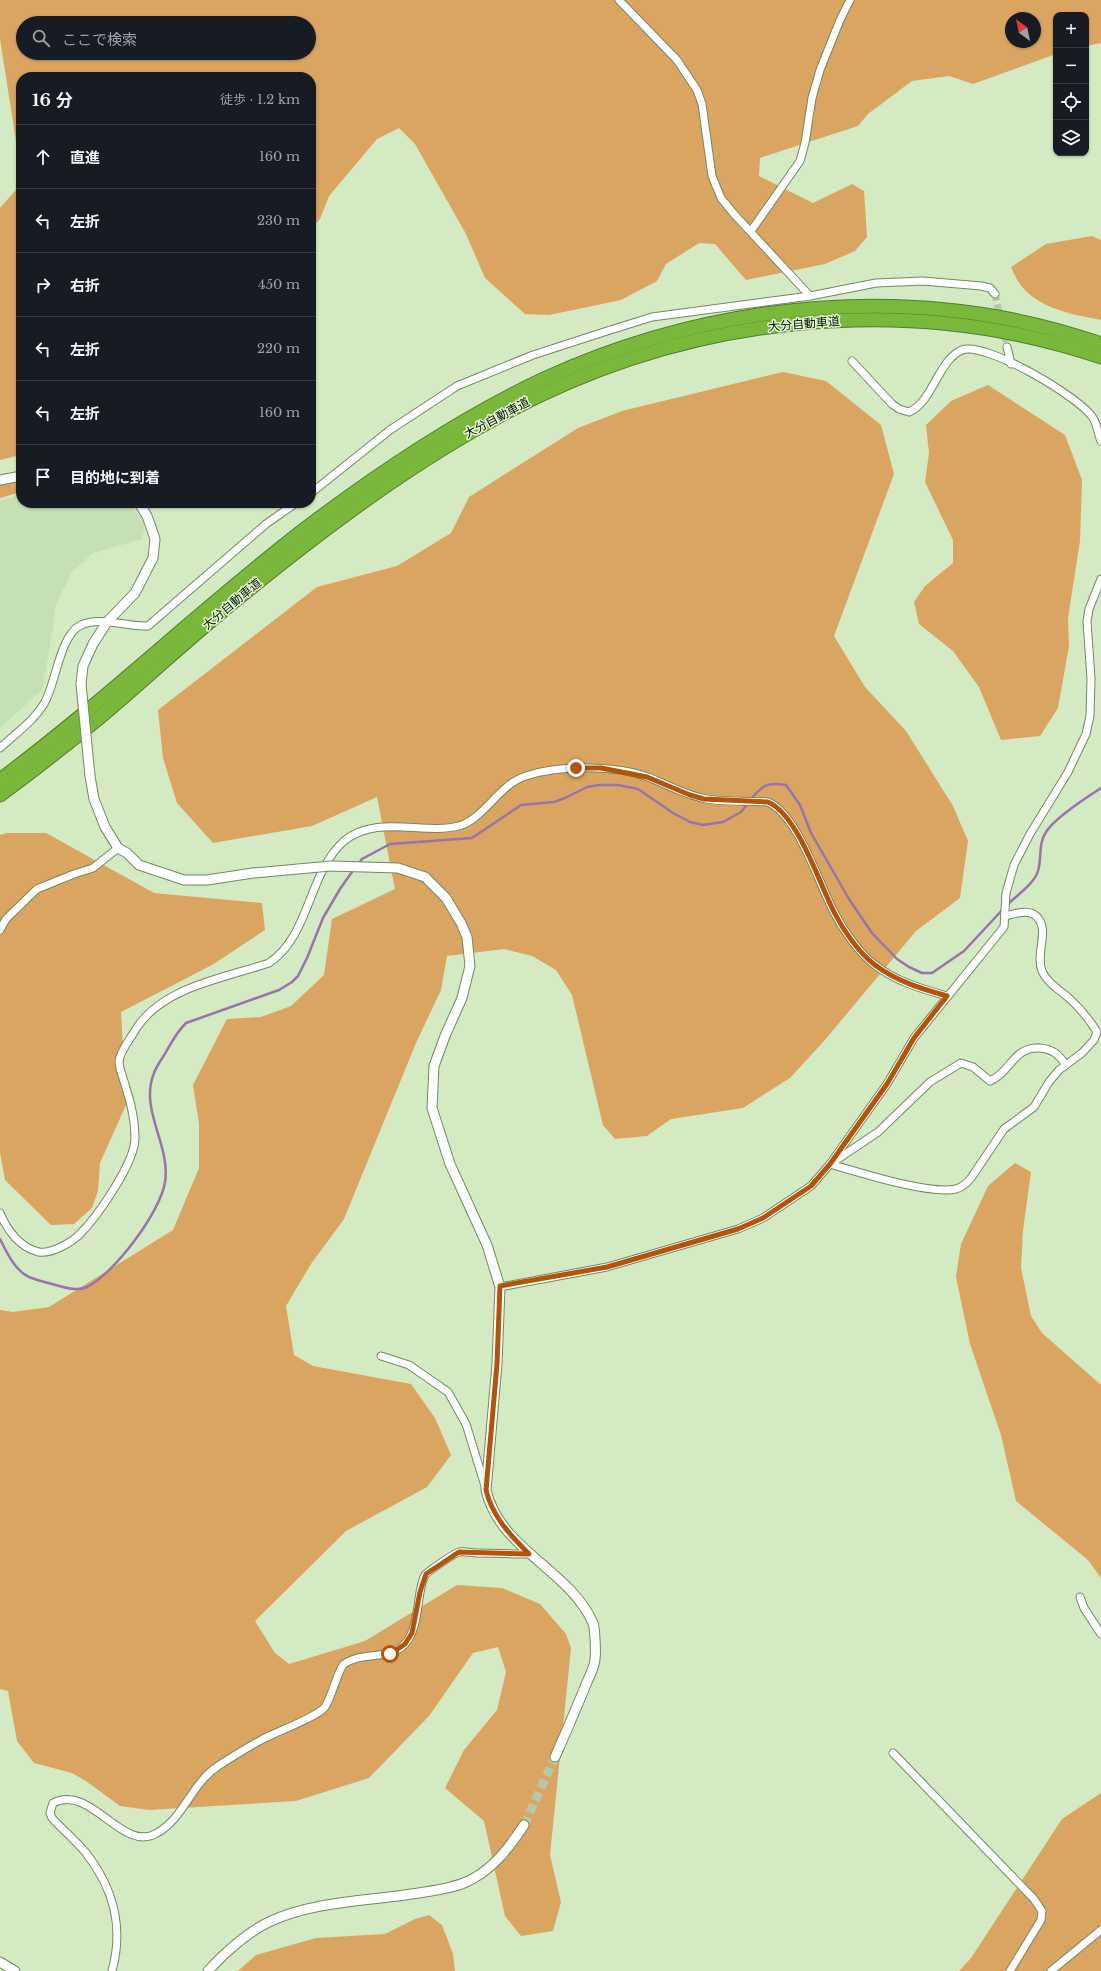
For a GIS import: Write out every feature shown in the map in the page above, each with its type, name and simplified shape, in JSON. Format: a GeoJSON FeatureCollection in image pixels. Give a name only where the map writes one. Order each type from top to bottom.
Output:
{"type":"FeatureCollection","features":[{"type":"Feature","properties":{"kind":"highway","name":"大分自動車道"},"geometry":{"type":"LineString","coordinates":[[0,780],[94,706],[236,583],[380,474],[449,430],[501,401],[546,379],[583,364],[672,333],[731,319],[783,311],[840,307],[900,307],[950,310],[1008,319],[1079,336],[1101,344]]}},
{"type":"Feature","properties":{"kind":"highway","name":"大分自動車道"},"geometry":{"type":"LineString","coordinates":[[0,795],[98,719],[244,593],[313,539],[387,485],[455,441],[506,412],[550,390],[615,364],[675,346],[732,332],[785,324],[840,320],[900,319],[948,323],[1007,331],[1101,357]]}},
{"type":"Feature","properties":{"kind":"street"},"geometry":{"type":"LineString","coordinates":[[619,0],[678,60],[697,90],[702,104],[712,176],[721,198],[810,296]]}},
{"type":"Feature","properties":{"kind":"street"},"geometry":{"type":"LineString","coordinates":[[751,231],[800,161],[805,143],[812,98],[820,70],[840,20],[850,0]]}},
{"type":"Feature","properties":{"kind":"street"},"geometry":{"type":"LineString","coordinates":[[316,489],[396,426],[457,386],[540,353],[652,317],[810,296],[876,283],[904,281],[981,286],[990,288],[995,294]]}},
{"type":"Feature","properties":{"kind":"street"},"geometry":{"type":"LineString","coordinates":[[1007,347],[1011,364]]}},
{"type":"Feature","properties":{"kind":"street"},"geometry":{"type":"LineString","coordinates":[[852,361],[892,404],[899,409],[909,412],[918,406],[949,362],[963,350],[981,351],[1028,370],[1076,401],[1092,418],[1101,441]]}},
{"type":"Feature","properties":{"kind":"street"},"geometry":{"type":"LineString","coordinates":[[0,480],[16,477]]}},
{"type":"Feature","properties":{"kind":"street"},"geometry":{"type":"LineString","coordinates":[[142,508],[147,516],[155,539],[154,558],[135,593],[107,622],[93,644],[83,666],[81,684],[90,776],[94,799],[105,827],[118,848],[127,853],[139,865],[184,880],[207,880],[254,872],[331,866],[398,868],[425,877],[446,898],[462,923],[467,937],[470,966],[462,998],[445,1036],[434,1066],[432,1108],[450,1164],[487,1245],[500,1286],[498,1357],[486,1490]]}},
{"type":"Feature","properties":{"kind":"street"},"geometry":{"type":"LineString","coordinates":[[0,748],[38,712],[45,701],[63,650],[75,629],[89,623],[107,622],[148,626],[266,524],[289,508]]}},
{"type":"Feature","properties":{"kind":"street"},"geometry":{"type":"LineString","coordinates":[[500,1286],[607,1267],[738,1229],[763,1218],[811,1186],[830,1164],[887,1084],[914,1038],[1004,927],[1006,893],[1014,865],[1030,834],[1068,772],[1086,734],[1090,716],[1091,679],[1087,621],[1089,609],[1101,580]]}},
{"type":"Feature","properties":{"kind":"street"},"geometry":{"type":"LineString","coordinates":[[0,1213],[17,1241],[30,1250],[45,1253],[78,1236],[94,1218],[125,1170],[132,1153],[135,1139],[130,1101],[119,1063],[121,1056],[137,1028],[151,1011],[188,989],[269,963],[280,955],[289,943],[329,858],[345,840],[369,828],[406,826],[438,829],[460,826],[471,820],[501,791],[524,776],[552,770],[601,768],[647,777],[690,795],[704,799],[768,802],[775,805],[801,840],[834,913],[856,944],[874,965],[892,976],[919,988],[947,996]]}},
{"type":"Feature","properties":{"kind":"street"},"geometry":{"type":"LineString","coordinates":[[0,930],[10,915],[37,889],[92,868],[118,848]]}},
{"type":"Feature","properties":{"kind":"street"},"geometry":{"type":"LineString","coordinates":[[830,1164],[916,1186],[957,1189],[966,1184],[971,1178],[1004,1129],[1034,1107],[1049,1082],[1066,1065],[1082,1053],[1094,1040],[1097,1032],[1088,1017],[1050,983],[1044,975],[1040,962],[1042,924],[1038,917],[1033,913],[1026,912],[1005,916]]}},
{"type":"Feature","properties":{"kind":"street"},"geometry":{"type":"LineString","coordinates":[[830,1164],[878,1132],[930,1082],[961,1063],[973,1066],[990,1081],[998,1077],[1013,1059],[1026,1049],[1050,1049],[1057,1053],[1066,1065]]}},
{"type":"Feature","properties":{"kind":"street"},"geometry":{"type":"LineString","coordinates":[[381,1356],[408,1365],[448,1392],[466,1424],[491,1507],[501,1523],[529,1554],[549,1569],[574,1595],[593,1624],[595,1660],[576,1711],[554,1757]]}},
{"type":"Feature","properties":{"kind":"street"},"geometry":{"type":"LineString","coordinates":[[112,1971],[116,1958],[117,1930],[116,1912],[112,1900],[86,1853],[52,1818],[50,1813],[53,1803],[62,1798],[74,1799],[87,1805],[107,1820],[135,1835],[148,1837],[157,1833],[170,1824],[195,1788],[217,1767],[260,1740],[313,1715],[324,1708],[333,1693],[342,1665],[348,1661],[368,1656],[390,1654],[405,1644],[412,1633],[420,1592],[426,1574],[459,1552],[529,1554]]}},
{"type":"Feature","properties":{"kind":"street"},"geometry":{"type":"LineString","coordinates":[[1080,1597],[1084,1608],[1101,1634]]}},
{"type":"Feature","properties":{"kind":"street"},"geometry":{"type":"LineString","coordinates":[[893,1753],[1034,1899],[1042,1911],[1041,1920],[1010,1971]]}},
{"type":"Feature","properties":{"kind":"street"},"geometry":{"type":"LineString","coordinates":[[208,1971],[219,1958],[254,1931],[269,1922],[303,1910],[427,1891],[464,1883],[489,1868],[509,1848],[524,1825]]}},
{"type":"Feature","properties":{"kind":"street"},"geometry":{"type":"LineString","coordinates":[[1051,1971],[1101,1930]]}},
{"type":"Feature","properties":{"kind":"street"},"geometry":{"type":"LineString","coordinates":[[0,1962],[15,1971]]}},
{"type":"Feature","properties":{"kind":"shaded area"},"geometry":{"type":"Polygon","coordinates":[[[0,0],[1101,0],[1101,43],[1089,45],[1089,12],[1053,12],[1053,55],[973,84],[949,76],[912,81],[868,114],[858,126],[760,158],[759,176],[813,203],[852,184],[864,191],[867,237],[855,251],[825,264],[746,280],[715,244],[699,243],[666,264],[657,281],[621,300],[549,315],[525,314],[485,278],[466,234],[415,144],[399,128],[377,139],[329,196],[320,219],[316,223],[316,72],[16,72],[16,141],[0,39],[0,0]]]}},
{"type":"Feature","properties":{"kind":"shaded area"},"geometry":{"type":"Polygon","coordinates":[[[16,190],[16,456],[0,460],[0,208],[16,190]]]}},
{"type":"Feature","properties":{"kind":"shaded area"},"geometry":{"type":"Polygon","coordinates":[[[1092,236],[1101,240],[1101,320],[1061,311],[1042,303],[1024,289],[1017,280],[1011,267],[1046,244],[1092,236]]]}},
{"type":"Feature","properties":{"kind":"shaded area"},"geometry":{"type":"Polygon","coordinates":[[[783,372],[826,381],[881,425],[894,474],[834,636],[865,687],[906,731],[953,806],[968,841],[960,898],[916,931],[824,1041],[790,1078],[743,1108],[671,1119],[647,1136],[615,1139],[603,1125],[572,995],[556,970],[532,956],[504,949],[447,956],[441,990],[416,1043],[344,1219],[311,1264],[286,1306],[294,1355],[313,1366],[411,1384],[435,1418],[451,1455],[427,1487],[346,1531],[255,1621],[275,1653],[289,1664],[365,1641],[457,1585],[502,1588],[540,1604],[566,1634],[571,1648],[550,1855],[561,1902],[553,1931],[521,1936],[505,1916],[484,1821],[445,1788],[464,1750],[497,1710],[506,1672],[498,1647],[473,1653],[429,1716],[369,1778],[296,1801],[149,1810],[120,1806],[86,1781],[72,1773],[34,1763],[17,1741],[8,1691],[0,1689],[0,1310],[13,1312],[49,1307],[173,1230],[199,1168],[199,1124],[193,1085],[227,1019],[261,1017],[291,1006],[324,975],[332,919],[395,889],[377,797],[312,826],[213,843],[177,803],[163,758],[158,710],[317,587],[397,566],[451,533],[469,497],[578,428],[622,411],[783,372]]]}},
{"type":"Feature","properties":{"kind":"shaded area"},"geometry":{"type":"Polygon","coordinates":[[[988,385],[1065,435],[1082,480],[1080,541],[1068,618],[1069,646],[1058,708],[1040,736],[1001,740],[979,687],[953,651],[919,624],[914,602],[925,586],[953,563],[953,540],[925,482],[929,453],[926,425],[951,401],[988,385]]]}},
{"type":"Feature","properties":{"kind":"shaded area"},"geometry":{"type":"Polygon","coordinates":[[[16,482],[16,493],[0,498],[0,485],[16,482]]]}},
{"type":"Feature","properties":{"kind":"shaded area"},"geometry":{"type":"Polygon","coordinates":[[[16,496],[16,508],[133,508],[145,524],[142,539],[93,553],[72,572],[56,604],[43,689],[0,728],[0,501],[16,496]]]}},
{"type":"Feature","properties":{"kind":"shaded area"},"geometry":{"type":"Polygon","coordinates":[[[7,833],[46,833],[154,893],[262,903],[265,930],[212,965],[121,1012],[126,1105],[100,1163],[98,1191],[92,1208],[74,1224],[51,1225],[5,1180],[0,1152],[0,835],[7,833]]]}},
{"type":"Feature","properties":{"kind":"shaded area"},"geometry":{"type":"Polygon","coordinates":[[[1015,1163],[1031,1172],[1023,1230],[1021,1268],[1031,1316],[1042,1333],[1101,1385],[1101,1578],[1088,1560],[1016,1501],[1001,1435],[970,1344],[956,1277],[961,1244],[988,1186],[1015,1163]]]}},
{"type":"Feature","properties":{"kind":"shaded area"},"geometry":{"type":"Polygon","coordinates":[[[1101,1793],[1101,1971],[959,1971],[971,1958],[1062,1819],[1101,1793]]]}},
{"type":"Feature","properties":{"kind":"shaded area"},"geometry":{"type":"Polygon","coordinates":[[[429,1915],[442,1925],[453,1954],[455,1971],[238,1971],[256,1955],[316,1938],[385,1934],[415,1919],[429,1915]]]}},
{"type":"Feature","properties":{"kind":"waterway"},"geometry":{"type":"LineString","coordinates":[[751,799],[759,790],[770,784],[786,785],[800,805],[811,833],[849,899],[872,933],[897,959],[922,973],[932,973],[964,951],[1004,908]]}},
{"type":"Feature","properties":{"kind":"waterway"},"geometry":{"type":"LineString","coordinates":[[359,864],[362,859],[390,844],[472,838],[521,805],[554,802],[587,787],[599,785],[618,785],[638,789],[673,813],[690,822],[703,825],[723,822],[741,812],[748,803]]}},
{"type":"Feature","properties":{"kind":"waterway"},"geometry":{"type":"LineString","coordinates":[[1007,905],[1029,885],[1036,876],[1039,866],[1042,841],[1050,827],[1071,808],[1101,788]]}},
{"type":"Feature","properties":{"kind":"waterway"},"geometry":{"type":"LineString","coordinates":[[0,1239],[15,1266],[29,1277],[43,1282],[78,1289],[87,1287],[98,1280],[110,1269],[146,1225],[162,1194],[166,1168],[164,1155],[152,1114],[150,1087],[155,1070],[173,1040],[186,1023],[279,990],[292,982],[298,976],[307,958],[323,918],[354,869]]}},
{"type":"Feature","properties":{"kind":"tunnel"},"geometry":{"type":"LineString","coordinates":[[995,294],[1007,347]]}},
{"type":"Feature","properties":{"kind":"tunnel"},"geometry":{"type":"LineString","coordinates":[[524,1825],[555,1757]]}},
{"type":"Feature","properties":{"kind":"route"},"geometry":{"type":"LineString","coordinates":[[390,1654],[405,1644],[412,1633],[420,1592],[426,1574],[459,1552],[529,1554],[501,1523],[491,1507],[486,1490],[499,1342],[500,1286],[607,1267],[738,1229],[763,1218],[811,1186],[830,1164],[887,1084],[914,1038],[947,996],[919,988],[892,976],[874,965],[856,944],[834,913],[801,840],[775,805],[768,802],[704,799],[690,795],[647,777],[601,768],[576,768]]}}]}
